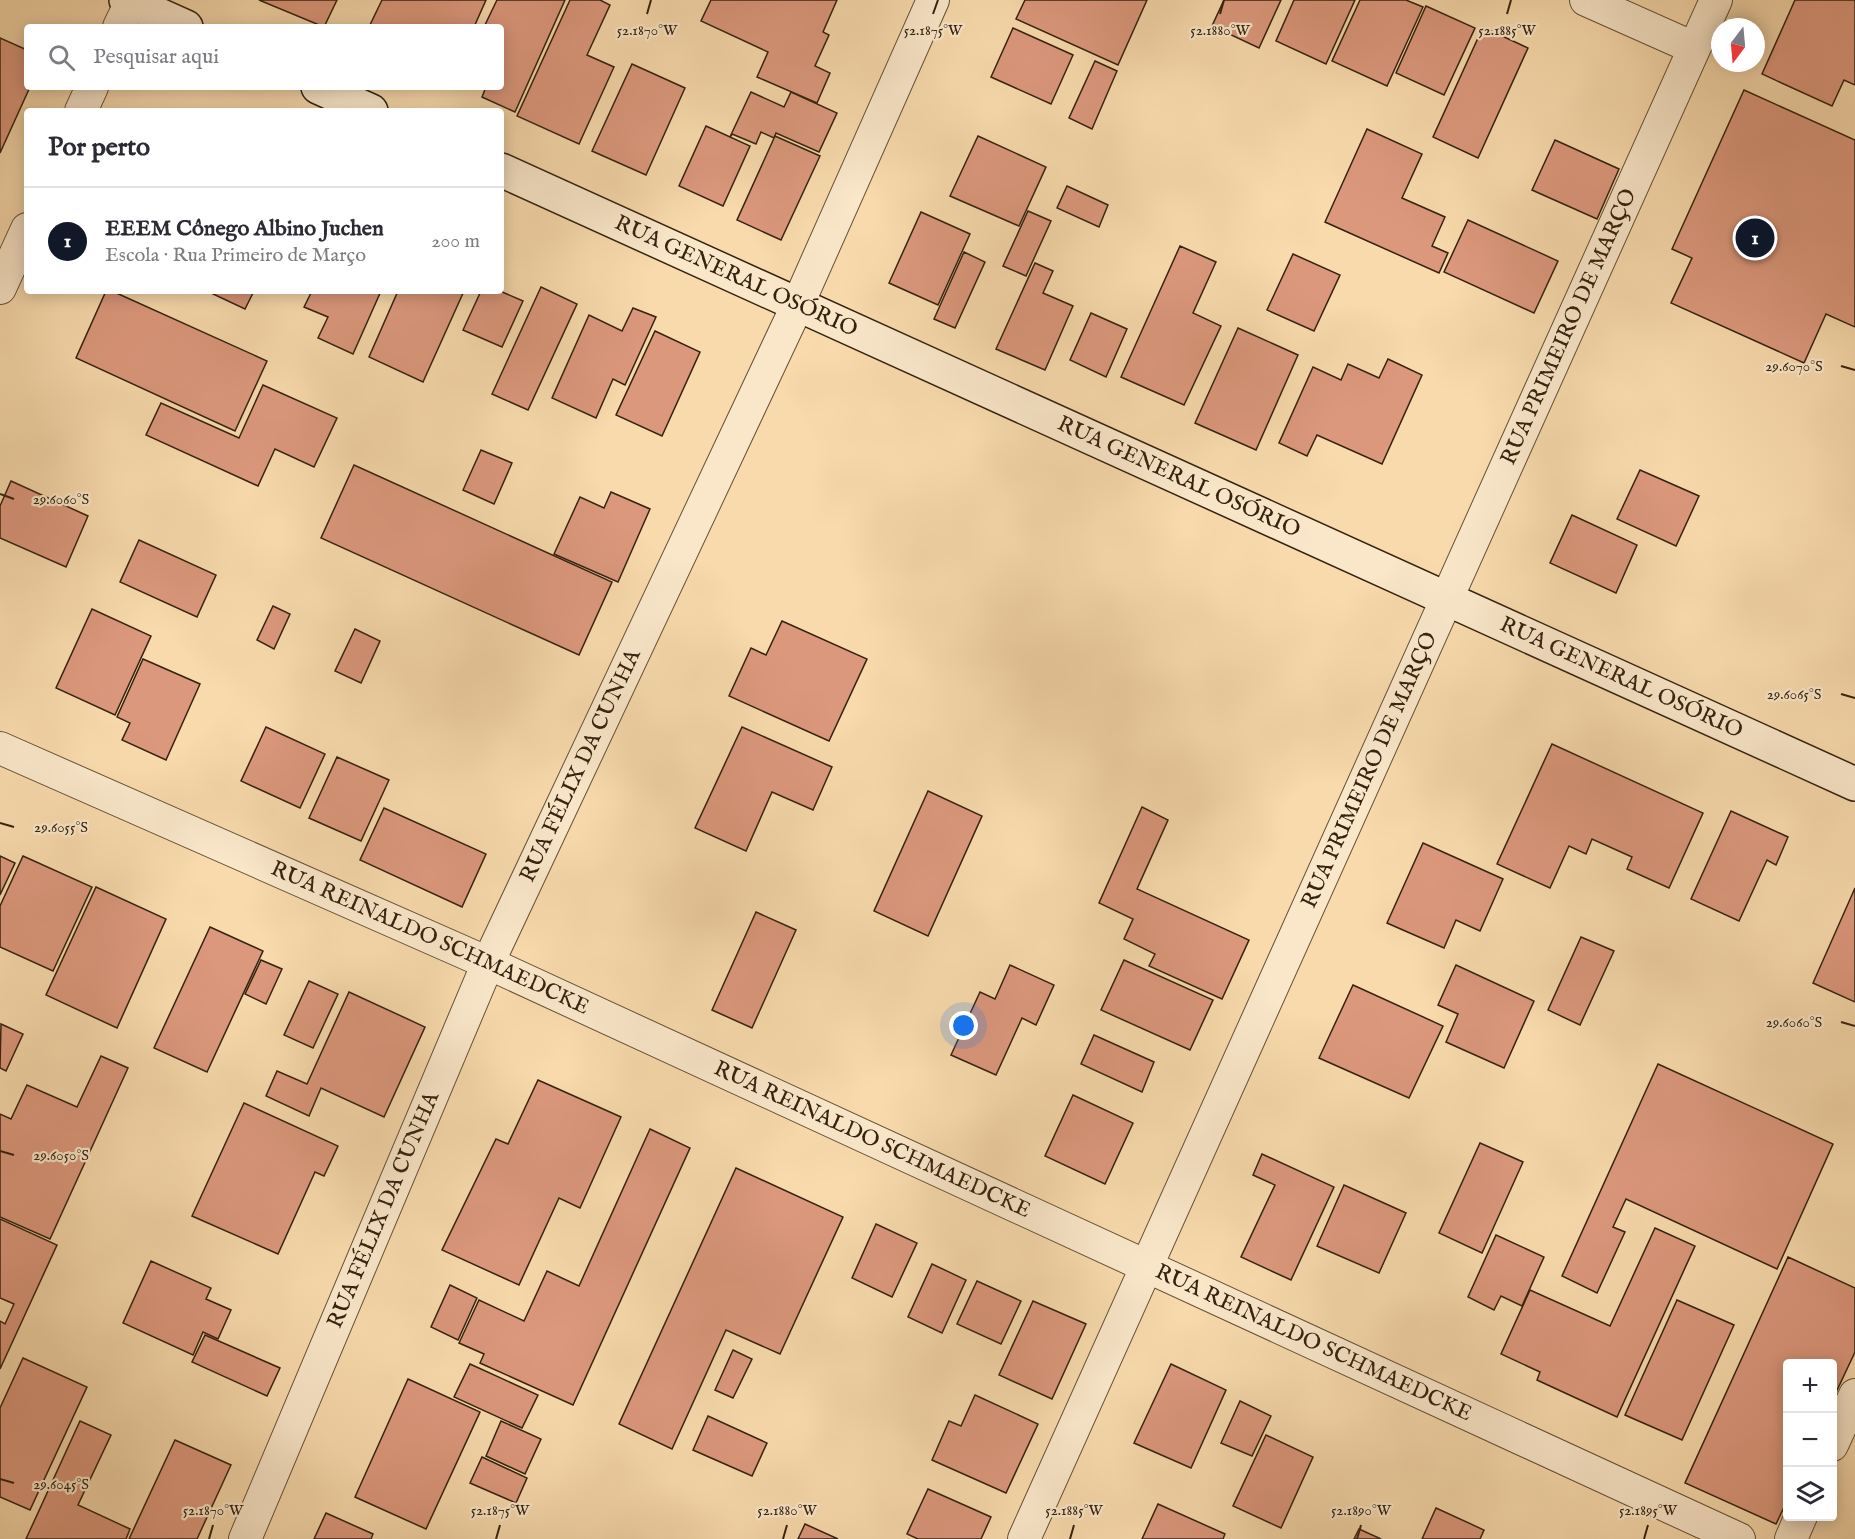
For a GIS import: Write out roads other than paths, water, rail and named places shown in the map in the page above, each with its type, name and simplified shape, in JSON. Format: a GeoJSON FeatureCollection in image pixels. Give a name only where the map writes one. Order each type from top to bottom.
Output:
{"type":"FeatureCollection","features":[{"type":"Feature","properties":{"kind":"street","name":"RUA FÉLIX DA CUNHA"},"geometry":{"type":"LineString","coordinates":[[245,1539],[488,963],[798,304],[933,0]]}},
{"type":"Feature","properties":{"kind":"street"},"geometry":{"type":"LineString","coordinates":[[1586,0],[1694,48]]}},
{"type":"Feature","properties":{"kind":"street","name":"RUA PRIMEIRO DE MARÇO"},"geometry":{"type":"LineString","coordinates":[[1024,1539],[1445,598],[1716,0]]}},
{"type":"Feature","properties":{"kind":"street"},"geometry":{"type":"LineString","coordinates":[[127,7],[177,24]]}},
{"type":"Feature","properties":{"kind":"street"},"geometry":{"type":"LineString","coordinates":[[82,108],[91,90]]}},
{"type":"Feature","properties":{"kind":"street"},"geometry":{"type":"LineString","coordinates":[[325,90],[364,108]]}},
{"type":"Feature","properties":{"kind":"street","name":"RUA GENERAL OSÓRIO"},"geometry":{"type":"LineString","coordinates":[[504,171],[1855,784]]}},
{"type":"Feature","properties":{"kind":"street"},"geometry":{"type":"LineString","coordinates":[[0,288],[24,236]]}},
{"type":"Feature","properties":{"kind":"street","name":"RUA REINALDO SCHMAEDCKE"},"geometry":{"type":"LineString","coordinates":[[0,748],[488,963],[1739,1539]]}},
{"type":"Feature","properties":{"kind":"street"},"geometry":{"type":"LineString","coordinates":[[1837,1436],[1855,1395]]}},
{"type":"Feature","properties":{"kind":"street"},"geometry":{"type":"LineString","coordinates":[[1791,1539],[1799,1521]]}},
{"type":"Feature","properties":{"kind":"place","name":"EEEM Cônego Albino Juchen"},"geometry":{"type":"Point","coordinates":[1755,238]}}]}
